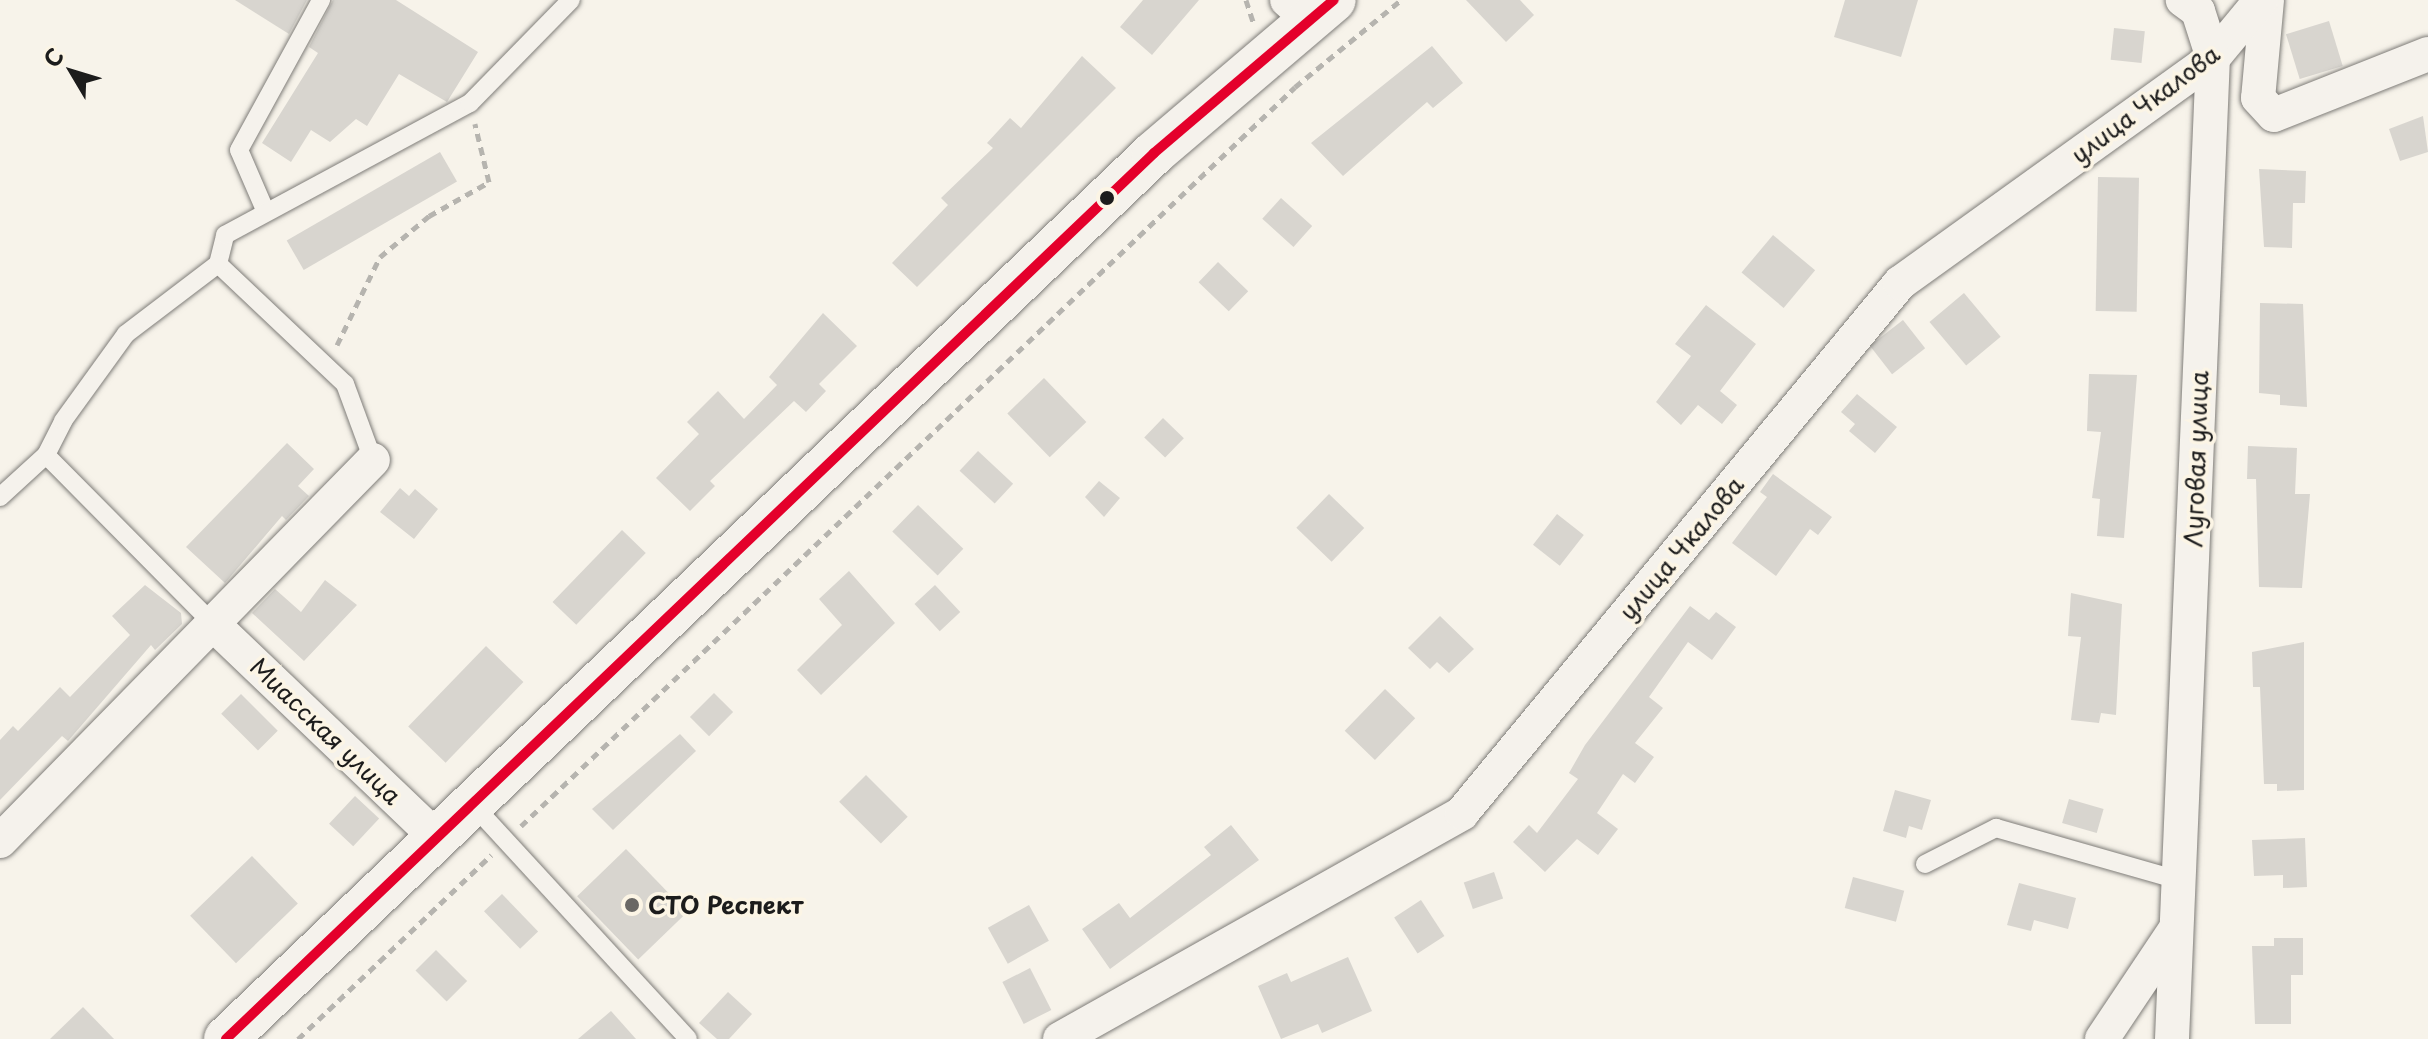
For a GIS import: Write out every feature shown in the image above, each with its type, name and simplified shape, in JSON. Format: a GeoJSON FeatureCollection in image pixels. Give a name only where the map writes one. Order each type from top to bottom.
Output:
{"type":"FeatureCollection","features":[{"type":"Feature","properties":{"kind":"main road"},"geometry":{"type":"LineString","coordinates":[[226,1039],[1310,7]]}},
{"type":"Feature","properties":{"kind":"street","name":"Луговая улица"},"geometry":{"type":"LineString","coordinates":[[2172,1039],[2213,58],[2198,11],[2183,0]]}},
{"type":"Feature","properties":{"kind":"street","name":"улица Чкалова"},"geometry":{"type":"LineString","coordinates":[[1060,1039],[1462,813],[1900,283],[2213,58],[2264,0]]}},
{"type":"Feature","properties":{"kind":"street","name":"улица Чкалова"},"geometry":{"type":"LineString","coordinates":[[2264,0],[2258,98],[2274,115],[2428,54]]}},
{"type":"Feature","properties":{"kind":"street"},"geometry":{"type":"LineString","coordinates":[[0,841],[373,460]]}},
{"type":"Feature","properties":{"kind":"street","name":"Миасская улица"},"geometry":{"type":"LineString","coordinates":[[213,624],[438,839]]}},
{"type":"Feature","properties":{"kind":"street"},"geometry":{"type":"LineString","coordinates":[[2102,1039],[2176,928]]}},
{"type":"Feature","properties":{"kind":"lane"},"geometry":{"type":"LineString","coordinates":[[265,210],[239,150],[321,0]]}},
{"type":"Feature","properties":{"kind":"lane"},"geometry":{"type":"LineString","coordinates":[[0,497],[46,455],[63,421],[126,334],[218,264],[225,235],[265,210],[470,103],[571,0]]}},
{"type":"Feature","properties":{"kind":"lane"},"geometry":{"type":"LineString","coordinates":[[218,264],[345,384],[373,460]]}},
{"type":"Feature","properties":{"kind":"lane"},"geometry":{"type":"LineString","coordinates":[[46,455],[213,624]]}},
{"type":"Feature","properties":{"kind":"lane"},"geometry":{"type":"LineString","coordinates":[[474,806],[688,1039]]}},
{"type":"Feature","properties":{"kind":"lane"},"geometry":{"type":"LineString","coordinates":[[1925,864],[1996,828],[2179,880]]}},
{"type":"Feature","properties":{"kind":"path"},"geometry":{"type":"LineString","coordinates":[[298,1039],[1295,87],[1401,0]]}},
{"type":"Feature","properties":{"kind":"path"},"geometry":{"type":"LineString","coordinates":[[345,384],[335,351],[380,257],[429,216],[489,182],[470,103]]}},
{"type":"Feature","properties":{"kind":"building"},"geometry":{"type":"Polygon","coordinates":[[[235,0],[307,0],[289,34],[235,0]]]}},
{"type":"Feature","properties":{"kind":"building"},"geometry":{"type":"Polygon","coordinates":[[[333,0],[396,0],[478,52],[447,102],[399,74],[367,126],[356,119],[330,142],[311,130],[291,162],[262,143],[318,53],[309,47],[333,0]]]}},
{"type":"Feature","properties":{"kind":"building"},"geometry":{"type":"Polygon","coordinates":[[[1143,0],[1199,0],[1152,55],[1120,27],[1143,0]]]}},
{"type":"Feature","properties":{"kind":"building"},"geometry":{"type":"Polygon","coordinates":[[[1466,0],[1520,0],[1534,15],[1506,42],[1466,0]]]}},
{"type":"Feature","properties":{"kind":"building"},"geometry":{"type":"Polygon","coordinates":[[[1845,0],[1918,0],[1901,57],[1834,37],[1845,0]]]}},
{"type":"Feature","properties":{"kind":"building"},"geometry":{"type":"Polygon","coordinates":[[[2329,21],[2343,66],[2300,79],[2286,34],[2329,21]]]}},
{"type":"Feature","properties":{"kind":"building"},"geometry":{"type":"Polygon","coordinates":[[[2114,28],[2145,31],[2141,63],[2111,60],[2114,28]]]}},
{"type":"Feature","properties":{"kind":"building"},"geometry":{"type":"Polygon","coordinates":[[[1432,46],[1463,83],[1433,108],[1427,102],[1343,176],[1311,143],[1432,46]]]}},
{"type":"Feature","properties":{"kind":"building"},"geometry":{"type":"Polygon","coordinates":[[[1082,56],[1116,88],[917,287],[892,263],[948,205],[941,198],[993,148],[987,143],[1010,118],[1021,128],[1082,56]]]}},
{"type":"Feature","properties":{"kind":"building"},"geometry":{"type":"Polygon","coordinates":[[[2423,116],[2428,152],[2400,161],[2389,129],[2423,116]]]}},
{"type":"Feature","properties":{"kind":"building"},"geometry":{"type":"Polygon","coordinates":[[[440,152],[457,181],[304,270],[287,240],[440,152]]]}},
{"type":"Feature","properties":{"kind":"building"},"geometry":{"type":"Polygon","coordinates":[[[2259,169],[2306,171],[2305,203],[2293,203],[2292,248],[2264,247],[2259,169]]]}},
{"type":"Feature","properties":{"kind":"building"},"geometry":{"type":"Polygon","coordinates":[[[2098,177],[2139,178],[2137,312],[2096,311],[2098,177]]]}},
{"type":"Feature","properties":{"kind":"building"},"geometry":{"type":"Polygon","coordinates":[[[1281,198],[1312,226],[1293,247],[1262,219],[1281,198]]]}},
{"type":"Feature","properties":{"kind":"building"},"geometry":{"type":"Polygon","coordinates":[[[1773,235],[1815,270],[1784,308],[1742,273],[1773,235]]]}},
{"type":"Feature","properties":{"kind":"building"},"geometry":{"type":"Polygon","coordinates":[[[1218,262],[1248,291],[1229,311],[1199,282],[1218,262]]]}},
{"type":"Feature","properties":{"kind":"building"},"geometry":{"type":"Polygon","coordinates":[[[1964,293],[2001,337],[1966,366],[1930,322],[1964,293]]]}},
{"type":"Feature","properties":{"kind":"building"},"geometry":{"type":"Polygon","coordinates":[[[2260,303],[2303,304],[2307,407],[2280,405],[2280,395],[2259,393],[2260,303]]]}},
{"type":"Feature","properties":{"kind":"building"},"geometry":{"type":"Polygon","coordinates":[[[1706,305],[1756,344],[1720,391],[1737,405],[1722,424],[1698,405],[1681,425],[1656,402],[1691,356],[1675,344],[1706,305]]]}},
{"type":"Feature","properties":{"kind":"building"},"geometry":{"type":"Polygon","coordinates":[[[823,313],[857,346],[819,384],[826,391],[806,412],[794,401],[710,481],[715,486],[690,511],[656,478],[699,434],[687,422],[718,391],[744,419],[777,385],[769,377],[823,313]]]}},
{"type":"Feature","properties":{"kind":"building"},"geometry":{"type":"Polygon","coordinates":[[[1903,320],[1925,348],[1892,374],[1870,346],[1903,320]]]}},
{"type":"Feature","properties":{"kind":"building"},"geometry":{"type":"Polygon","coordinates":[[[2089,374],[2137,375],[2124,538],[2097,536],[2100,499],[2092,498],[2101,432],[2087,431],[2089,374]]]}},
{"type":"Feature","properties":{"kind":"building"},"geometry":{"type":"Polygon","coordinates":[[[1044,378],[1086,422],[1050,457],[1007,413],[1044,378]]]}},
{"type":"Feature","properties":{"kind":"building"},"geometry":{"type":"Polygon","coordinates":[[[1857,394],[1897,427],[1875,453],[1849,431],[1855,424],[1841,412],[1857,394]]]}},
{"type":"Feature","properties":{"kind":"building"},"geometry":{"type":"Polygon","coordinates":[[[1163,418],[1184,438],[1165,458],[1144,437],[1163,418]]]}},
{"type":"Feature","properties":{"kind":"building"},"geometry":{"type":"Polygon","coordinates":[[[287,443],[314,469],[298,486],[309,496],[286,520],[282,516],[225,583],[186,547],[287,443]]]}},
{"type":"Feature","properties":{"kind":"building"},"geometry":{"type":"Polygon","coordinates":[[[2248,446],[2297,448],[2295,494],[2310,494],[2302,588],[2259,587],[2256,479],[2247,479],[2248,446]]]}},
{"type":"Feature","properties":{"kind":"building"},"geometry":{"type":"Polygon","coordinates":[[[978,451],[1013,484],[995,503],[960,471],[978,451]]]}},
{"type":"Feature","properties":{"kind":"building"},"geometry":{"type":"Polygon","coordinates":[[[1773,474],[1832,517],[1818,535],[1810,529],[1776,576],[1732,543],[1767,497],[1760,492],[1773,474]]]}},
{"type":"Feature","properties":{"kind":"building"},"geometry":{"type":"Polygon","coordinates":[[[1099,481],[1120,498],[1104,517],[1085,497],[1099,481]]]}},
{"type":"Feature","properties":{"kind":"building"},"geometry":{"type":"Polygon","coordinates":[[[400,488],[409,496],[415,489],[438,509],[414,539],[380,512],[400,488]]]}},
{"type":"Feature","properties":{"kind":"building"},"geometry":{"type":"Polygon","coordinates":[[[1329,494],[1364,528],[1332,562],[1296,528],[1329,494]]]}},
{"type":"Feature","properties":{"kind":"building"},"geometry":{"type":"Polygon","coordinates":[[[918,505],[963,549],[938,575],[892,532],[918,505]]]}},
{"type":"Feature","properties":{"kind":"building"},"geometry":{"type":"Polygon","coordinates":[[[1557,514],[1584,535],[1560,566],[1533,545],[1557,514]]]}},
{"type":"Feature","properties":{"kind":"building"},"geometry":{"type":"Polygon","coordinates":[[[622,530],[646,553],[576,625],[553,602],[622,530]]]}},
{"type":"Feature","properties":{"kind":"building"},"geometry":{"type":"Polygon","coordinates":[[[849,571],[895,623],[821,695],[797,670],[842,625],[819,599],[849,571]]]}},
{"type":"Feature","properties":{"kind":"building"},"geometry":{"type":"Polygon","coordinates":[[[325,580],[357,605],[304,661],[252,613],[275,589],[301,612],[325,580]]]}},
{"type":"Feature","properties":{"kind":"building"},"geometry":{"type":"Polygon","coordinates":[[[145,585],[181,613],[182,624],[155,650],[151,645],[68,741],[62,736],[0,800],[0,740],[13,726],[18,731],[60,687],[70,697],[130,635],[112,616],[145,585]]]}},
{"type":"Feature","properties":{"kind":"building"},"geometry":{"type":"Polygon","coordinates":[[[935,585],[960,612],[940,631],[915,604],[935,585]]]}},
{"type":"Feature","properties":{"kind":"building"},"geometry":{"type":"Polygon","coordinates":[[[2071,593],[2122,604],[2116,715],[2101,713],[2099,723],[2071,720],[2081,637],[2068,636],[2071,593]]]}},
{"type":"Feature","properties":{"kind":"building"},"geometry":{"type":"Polygon","coordinates":[[[1690,606],[1709,620],[1716,612],[1736,627],[1712,660],[1688,642],[1649,697],[1663,708],[1635,743],[1654,757],[1635,783],[1623,774],[1597,813],[1618,829],[1598,855],[1577,839],[1545,872],[1513,842],[1529,825],[1537,833],[1578,779],[1569,773],[1585,745],[1690,606]]]}},
{"type":"Feature","properties":{"kind":"building"},"geometry":{"type":"Polygon","coordinates":[[[1440,616],[1474,649],[1449,673],[1437,662],[1430,669],[1408,648],[1440,616]]]}},
{"type":"Feature","properties":{"kind":"building"},"geometry":{"type":"Polygon","coordinates":[[[2304,642],[2304,790],[2277,791],[2277,784],[2264,784],[2260,687],[2253,687],[2252,652],[2304,642]]]}},
{"type":"Feature","properties":{"kind":"building"},"geometry":{"type":"Polygon","coordinates":[[[486,646],[523,682],[446,763],[408,727],[486,646]]]}},
{"type":"Feature","properties":{"kind":"building"},"geometry":{"type":"Polygon","coordinates":[[[1385,689],[1415,718],[1375,760],[1345,731],[1385,689]]]}},
{"type":"Feature","properties":{"kind":"building"},"geometry":{"type":"Polygon","coordinates":[[[714,693],[733,712],[709,736],[690,717],[714,693]]]}},
{"type":"Feature","properties":{"kind":"building"},"geometry":{"type":"Polygon","coordinates":[[[241,694],[278,731],[258,751],[221,714],[241,694]]]}},
{"type":"Feature","properties":{"kind":"building"},"geometry":{"type":"Polygon","coordinates":[[[680,734],[696,751],[613,830],[592,809],[680,734]]]}},
{"type":"Feature","properties":{"kind":"building"},"geometry":{"type":"Polygon","coordinates":[[[866,775],[908,817],[881,844],[839,802],[866,775]]]}},
{"type":"Feature","properties":{"kind":"building"},"geometry":{"type":"Polygon","coordinates":[[[1895,790],[1931,800],[1922,830],[1909,826],[1906,838],[1883,831],[1895,790]]]}},
{"type":"Feature","properties":{"kind":"building"},"geometry":{"type":"Polygon","coordinates":[[[355,796],[379,819],[353,846],[329,824],[355,796]]]}},
{"type":"Feature","properties":{"kind":"building"},"geometry":{"type":"Polygon","coordinates":[[[2069,799],[2104,809],[2097,833],[2062,823],[2069,799]]]}},
{"type":"Feature","properties":{"kind":"building"},"geometry":{"type":"Polygon","coordinates":[[[1231,825],[1259,860],[1110,969],[1082,929],[1119,903],[1130,918],[1211,855],[1204,847],[1231,825]]]}},
{"type":"Feature","properties":{"kind":"building"},"geometry":{"type":"Polygon","coordinates":[[[2305,838],[2307,887],[2283,888],[2283,875],[2254,876],[2252,840],[2305,838]]]}},
{"type":"Feature","properties":{"kind":"building","name":"СТО Респект"},"geometry":{"type":"Polygon","coordinates":[[[626,849],[687,912],[638,960],[577,896],[626,849]]]}},
{"type":"Feature","properties":{"kind":"building"},"geometry":{"type":"Polygon","coordinates":[[[252,856],[298,903],[236,963],[190,916],[252,856]]]}},
{"type":"Feature","properties":{"kind":"building"},"geometry":{"type":"Polygon","coordinates":[[[1494,872],[1503,898],[1473,909],[1464,882],[1494,872]]]}},
{"type":"Feature","properties":{"kind":"building"},"geometry":{"type":"Polygon","coordinates":[[[1853,877],[1904,891],[1896,922],[1845,908],[1853,877]]]}},
{"type":"Feature","properties":{"kind":"building"},"geometry":{"type":"Polygon","coordinates":[[[2019,883],[2076,898],[2068,929],[2034,920],[2031,931],[2007,925],[2019,883]]]}},
{"type":"Feature","properties":{"kind":"building"},"geometry":{"type":"Polygon","coordinates":[[[502,894],[538,931],[520,949],[484,911],[502,894]]]}},
{"type":"Feature","properties":{"kind":"building"},"geometry":{"type":"Polygon","coordinates":[[[1421,900],[1444,936],[1418,953],[1394,917],[1421,900]]]}},
{"type":"Feature","properties":{"kind":"building"},"geometry":{"type":"Polygon","coordinates":[[[1029,905],[1049,941],[1008,964],[988,928],[1029,905]]]}},
{"type":"Feature","properties":{"kind":"building"},"geometry":{"type":"Polygon","coordinates":[[[2274,938],[2303,938],[2303,975],[2291,975],[2291,1024],[2255,1024],[2252,946],[2274,946],[2274,938]]]}},
{"type":"Feature","properties":{"kind":"building"},"geometry":{"type":"Polygon","coordinates":[[[436,950],[467,981],[447,1002],[415,971],[436,950]]]}},
{"type":"Feature","properties":{"kind":"building"},"geometry":{"type":"Polygon","coordinates":[[[1348,957],[1372,1011],[1322,1033],[1318,1024],[1281,1039],[1258,986],[1287,973],[1291,982],[1348,957]]]}},
{"type":"Feature","properties":{"kind":"building"},"geometry":{"type":"Polygon","coordinates":[[[1030,968],[1051,1010],[1024,1024],[1002,982],[1030,968]]]}},
{"type":"Feature","properties":{"kind":"building"},"geometry":{"type":"Polygon","coordinates":[[[728,992],[752,1014],[729,1039],[717,1039],[699,1023],[728,992]]]}},
{"type":"Feature","properties":{"kind":"building"},"geometry":{"type":"Polygon","coordinates":[[[83,1007],[114,1039],[50,1039],[83,1007]]]}},
{"type":"Feature","properties":{"kind":"building"},"geometry":{"type":"Polygon","coordinates":[[[611,1011],[636,1039],[578,1039],[611,1011]]]}},
{"type":"Feature","properties":{"kind":"transit line"},"geometry":{"type":"LineString","coordinates":[[226,1039],[1154,153],[1334,0]]}},
{"type":"Feature","properties":{"kind":"place","name":"СТО Респект"},"geometry":{"type":"Point","coordinates":[632,905]}}]}
